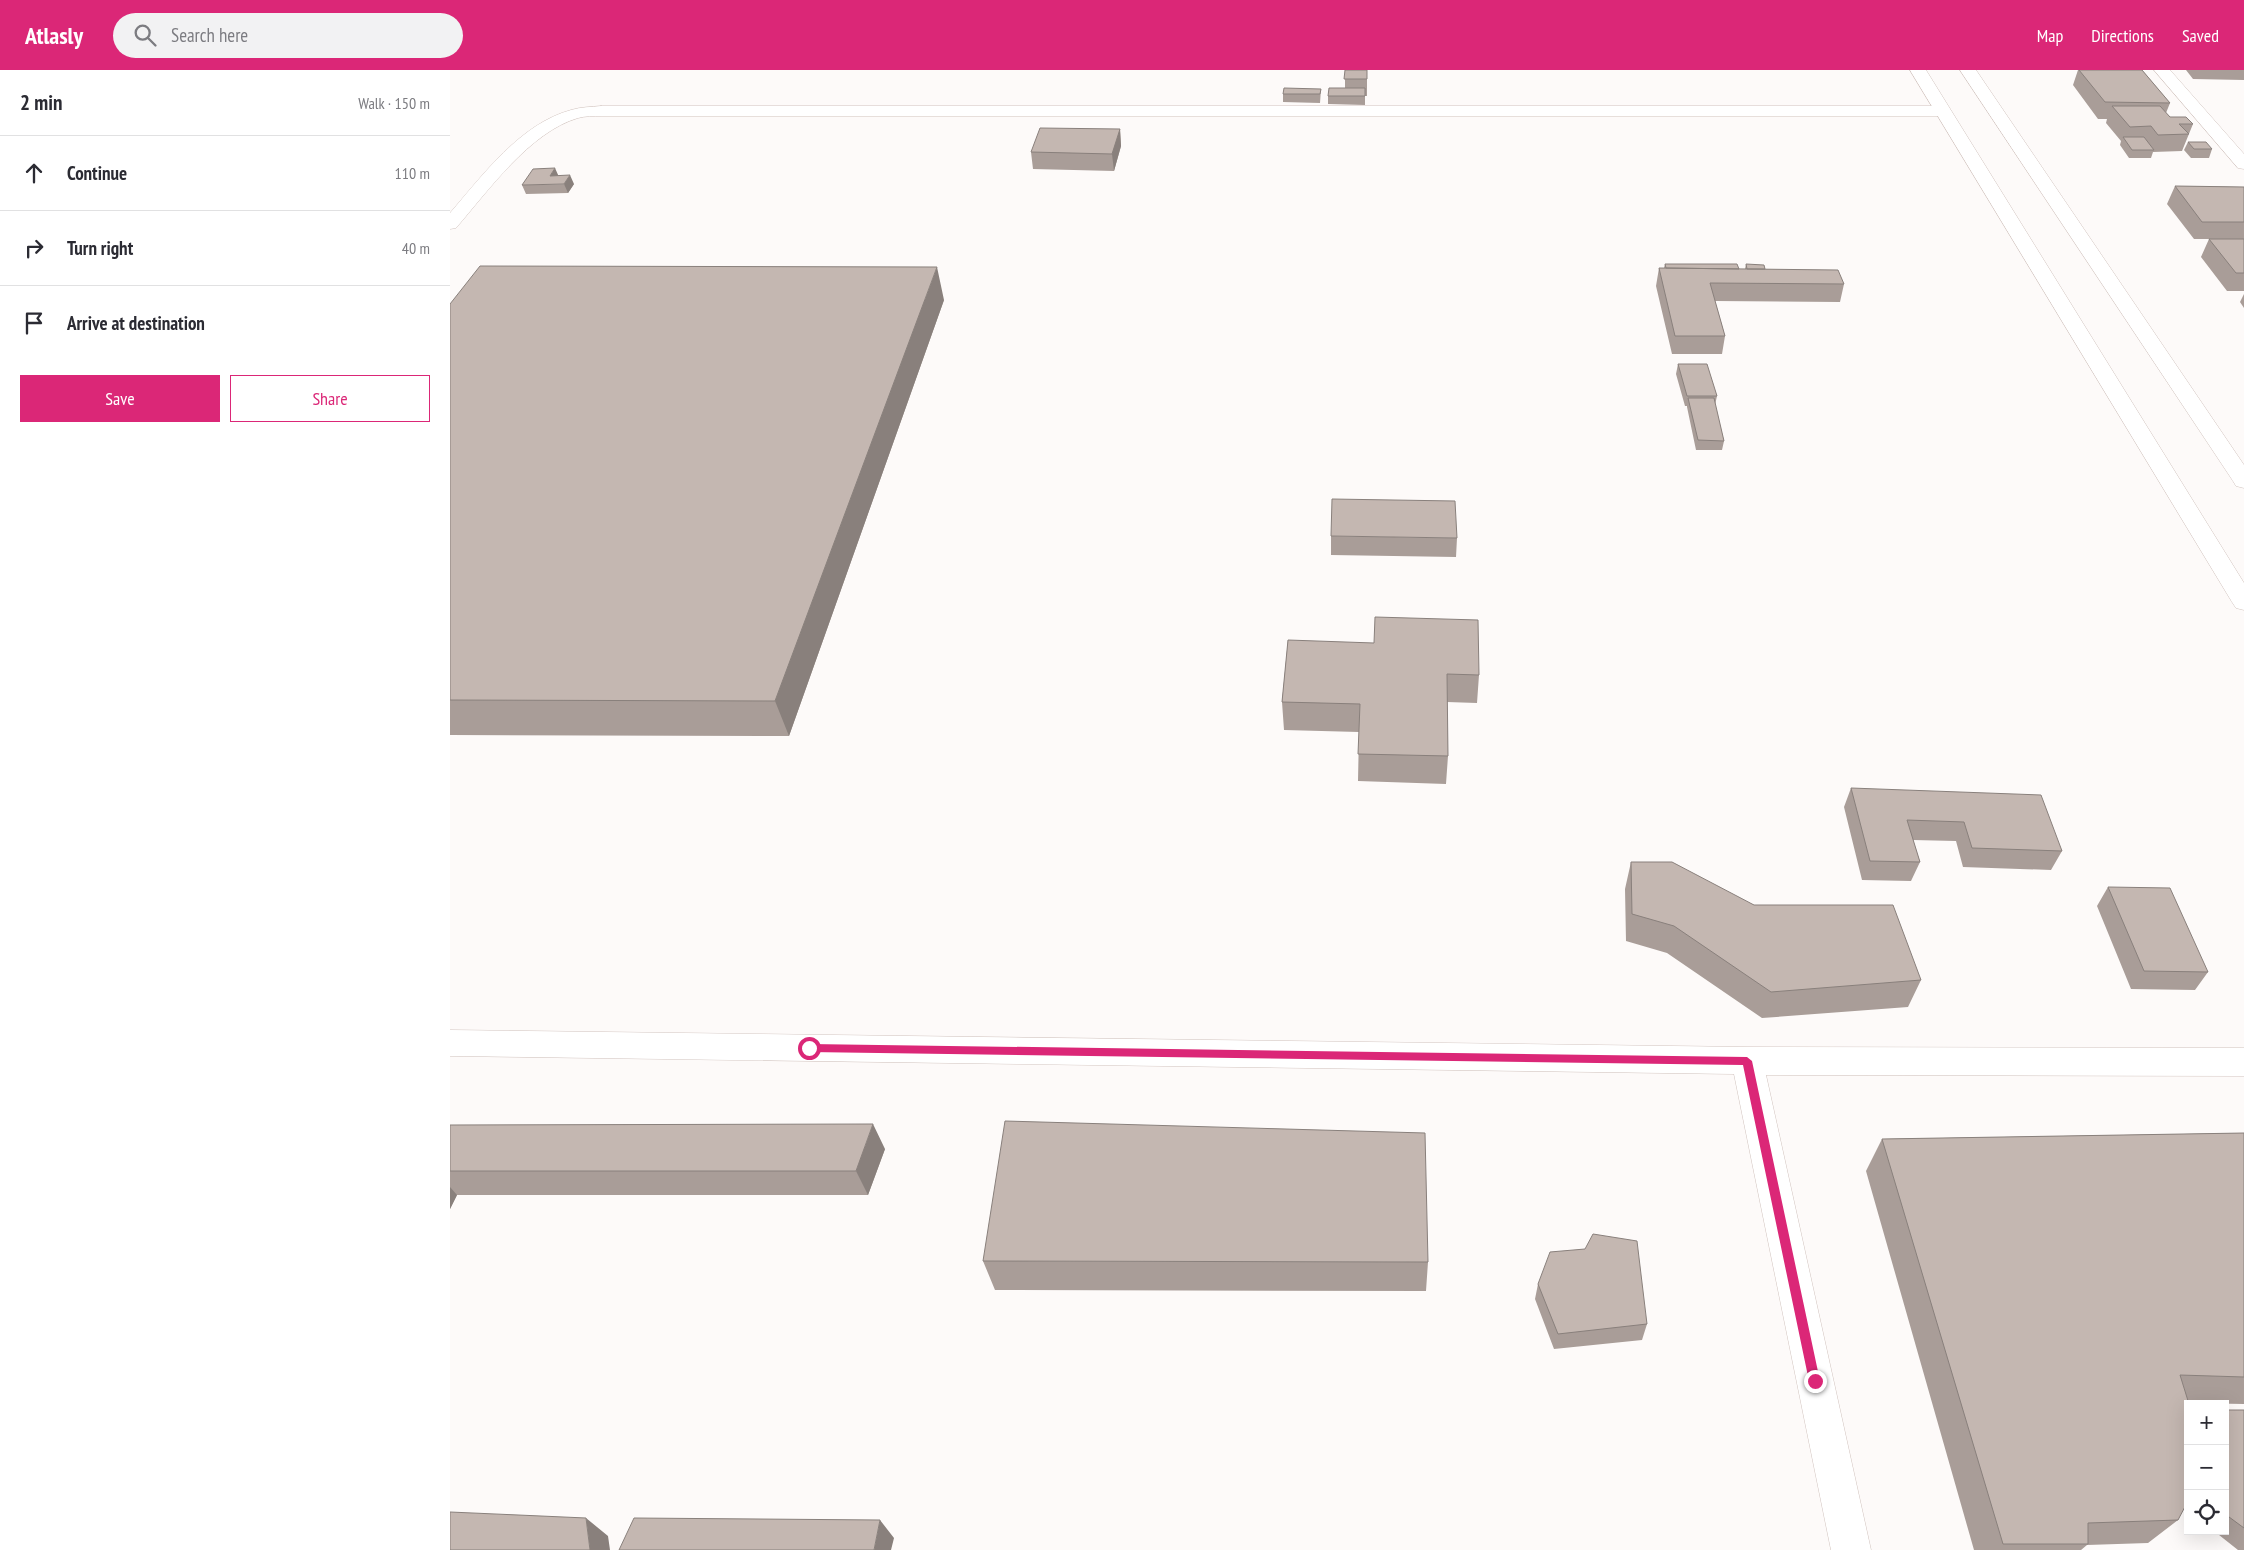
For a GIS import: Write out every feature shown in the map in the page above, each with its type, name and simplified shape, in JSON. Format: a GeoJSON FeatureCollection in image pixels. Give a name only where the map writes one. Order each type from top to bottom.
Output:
{"type":"FeatureCollection","features":[{"type":"Feature","properties":{"kind":"street"},"geometry":{"type":"LineString","coordinates":[[1918,70],[2244,602]]}},
{"type":"Feature","properties":{"kind":"street"},"geometry":{"type":"LineString","coordinates":[[1968,70],[2244,481]]}},
{"type":"Feature","properties":{"kind":"street"},"geometry":{"type":"LineString","coordinates":[[2162,70],[2244,164]]}},
{"type":"Feature","properties":{"kind":"street"},"geometry":{"type":"LineString","coordinates":[[450,224],[501,164],[540,133],[574,114],[601,111],[1942,111]]}},
{"type":"Feature","properties":{"kind":"street"},"geometry":{"type":"LineString","coordinates":[[450,1043],[1747,1061],[2244,1062]]}},
{"type":"Feature","properties":{"kind":"street"},"geometry":{"type":"LineString","coordinates":[[1747,1061],[1851,1550]]}},
{"type":"Feature","properties":{"kind":"building"},"geometry":{"type":"Polygon","coordinates":[[[1345,70],[1367,70],[1367,79],[1344,79],[1345,70]]]}},
{"type":"Feature","properties":{"kind":"building"},"geometry":{"type":"Polygon","coordinates":[[[2079,70],[2142,70],[2170,103],[2105,102],[2079,70]]]}},
{"type":"Feature","properties":{"kind":"building"},"geometry":{"type":"Polygon","coordinates":[[[1284,88],[1321,89],[1320,94],[1283,94],[1284,88]]]}},
{"type":"Feature","properties":{"kind":"building"},"geometry":{"type":"Polygon","coordinates":[[[1329,88],[1365,88],[1365,96],[1328,96],[1329,88]]]}},
{"type":"Feature","properties":{"kind":"building"},"geometry":{"type":"Polygon","coordinates":[[[2112,106],[2160,106],[2170,117],[2186,117],[2193,124],[2179,124],[2189,134],[2158,135],[2151,126],[2130,127],[2112,106]]]}},
{"type":"Feature","properties":{"kind":"building"},"geometry":{"type":"Polygon","coordinates":[[[1040,128],[1120,129],[1112,154],[1031,152],[1040,128]]]}},
{"type":"Feature","properties":{"kind":"building"},"geometry":{"type":"Polygon","coordinates":[[[2123,137],[2144,137],[2154,150],[2132,150],[2123,137]]]}},
{"type":"Feature","properties":{"kind":"building"},"geometry":{"type":"Polygon","coordinates":[[[2188,142],[2206,142],[2212,149],[2194,149],[2188,142]]]}},
{"type":"Feature","properties":{"kind":"building"},"geometry":{"type":"Polygon","coordinates":[[[555,168],[550,176],[570,175],[564,184],[522,185],[533,169],[555,168]]]}},
{"type":"Feature","properties":{"kind":"building"},"geometry":{"type":"Polygon","coordinates":[[[2175,186],[2244,187],[2244,222],[2202,222],[2175,186]]]}},
{"type":"Feature","properties":{"kind":"building"},"geometry":{"type":"Polygon","coordinates":[[[2209,239],[2244,239],[2244,273],[2236,273],[2209,239]]]}},
{"type":"Feature","properties":{"kind":"building"},"geometry":{"type":"Polygon","coordinates":[[[1665,264],[1737,264],[1739,269],[1666,268],[1665,264]]]}},
{"type":"Feature","properties":{"kind":"building"},"geometry":{"type":"Polygon","coordinates":[[[1746,264],[1764,265],[1765,269],[1747,269],[1746,264]]]}},
{"type":"Feature","properties":{"kind":"building"},"geometry":{"type":"Polygon","coordinates":[[[480,266],[937,267],[775,701],[450,700],[450,304],[480,266]]]}},
{"type":"Feature","properties":{"kind":"building"},"geometry":{"type":"Polygon","coordinates":[[[1659,268],[1838,270],[1844,284],[1710,283],[1725,336],[1675,336],[1659,268]]]}},
{"type":"Feature","properties":{"kind":"building"},"geometry":{"type":"Polygon","coordinates":[[[1678,364],[1707,364],[1717,396],[1687,396],[1678,364]]]}},
{"type":"Feature","properties":{"kind":"building"},"geometry":{"type":"Polygon","coordinates":[[[1688,398],[1714,398],[1724,441],[1698,440],[1688,398]]]}},
{"type":"Feature","properties":{"kind":"building"},"geometry":{"type":"Polygon","coordinates":[[[1332,499],[1455,501],[1457,538],[1331,536],[1332,499]]]}},
{"type":"Feature","properties":{"kind":"building"},"geometry":{"type":"Polygon","coordinates":[[[1375,617],[1478,620],[1479,675],[1447,674],[1448,756],[1358,754],[1360,704],[1282,702],[1288,640],[1374,643],[1375,617]]]}},
{"type":"Feature","properties":{"kind":"building"},"geometry":{"type":"Polygon","coordinates":[[[1851,788],[2041,795],[2062,851],[1972,848],[1964,822],[1907,820],[1920,862],[1870,861],[1851,788]]]}},
{"type":"Feature","properties":{"kind":"building"},"geometry":{"type":"Polygon","coordinates":[[[1631,862],[1672,862],[1754,905],[1893,905],[1921,980],[1771,992],[1674,926],[1632,914],[1631,862]]]}},
{"type":"Feature","properties":{"kind":"building"},"geometry":{"type":"Polygon","coordinates":[[[2108,887],[2170,888],[2208,972],[2144,971],[2108,887]]]}},
{"type":"Feature","properties":{"kind":"building"},"geometry":{"type":"Polygon","coordinates":[[[1005,1121],[1425,1133],[1428,1262],[983,1261],[1005,1121]]]}},
{"type":"Feature","properties":{"kind":"building"},"geometry":{"type":"Polygon","coordinates":[[[873,1124],[856,1171],[450,1171],[450,1125],[873,1124]]]}},
{"type":"Feature","properties":{"kind":"building"},"geometry":{"type":"Polygon","coordinates":[[[2244,1133],[2244,1377],[2180,1375],[2188,1400],[2184,1400],[2184,1509],[2178,1520],[2088,1523],[2088,1544],[2003,1544],[1882,1139],[2244,1133]]]}},
{"type":"Feature","properties":{"kind":"building"},"geometry":{"type":"Polygon","coordinates":[[[1593,1234],[1637,1241],[1647,1324],[1558,1334],[1538,1284],[1550,1252],[1585,1249],[1593,1234]]]}},
{"type":"Feature","properties":{"kind":"building"},"geometry":{"type":"Polygon","coordinates":[[[2229,1410],[2244,1410],[2244,1528],[2229,1517],[2229,1410]]]}},
{"type":"Feature","properties":{"kind":"building"},"geometry":{"type":"Polygon","coordinates":[[[450,1512],[586,1518],[590,1550],[450,1550],[450,1512]]]}},
{"type":"Feature","properties":{"kind":"building"},"geometry":{"type":"Polygon","coordinates":[[[634,1518],[880,1520],[874,1550],[619,1550],[634,1518]]]}},
{"type":"Feature","properties":{"kind":"route"},"geometry":{"type":"LineString","coordinates":[[809,1048],[1747,1061],[1815,1381]]}}]}
